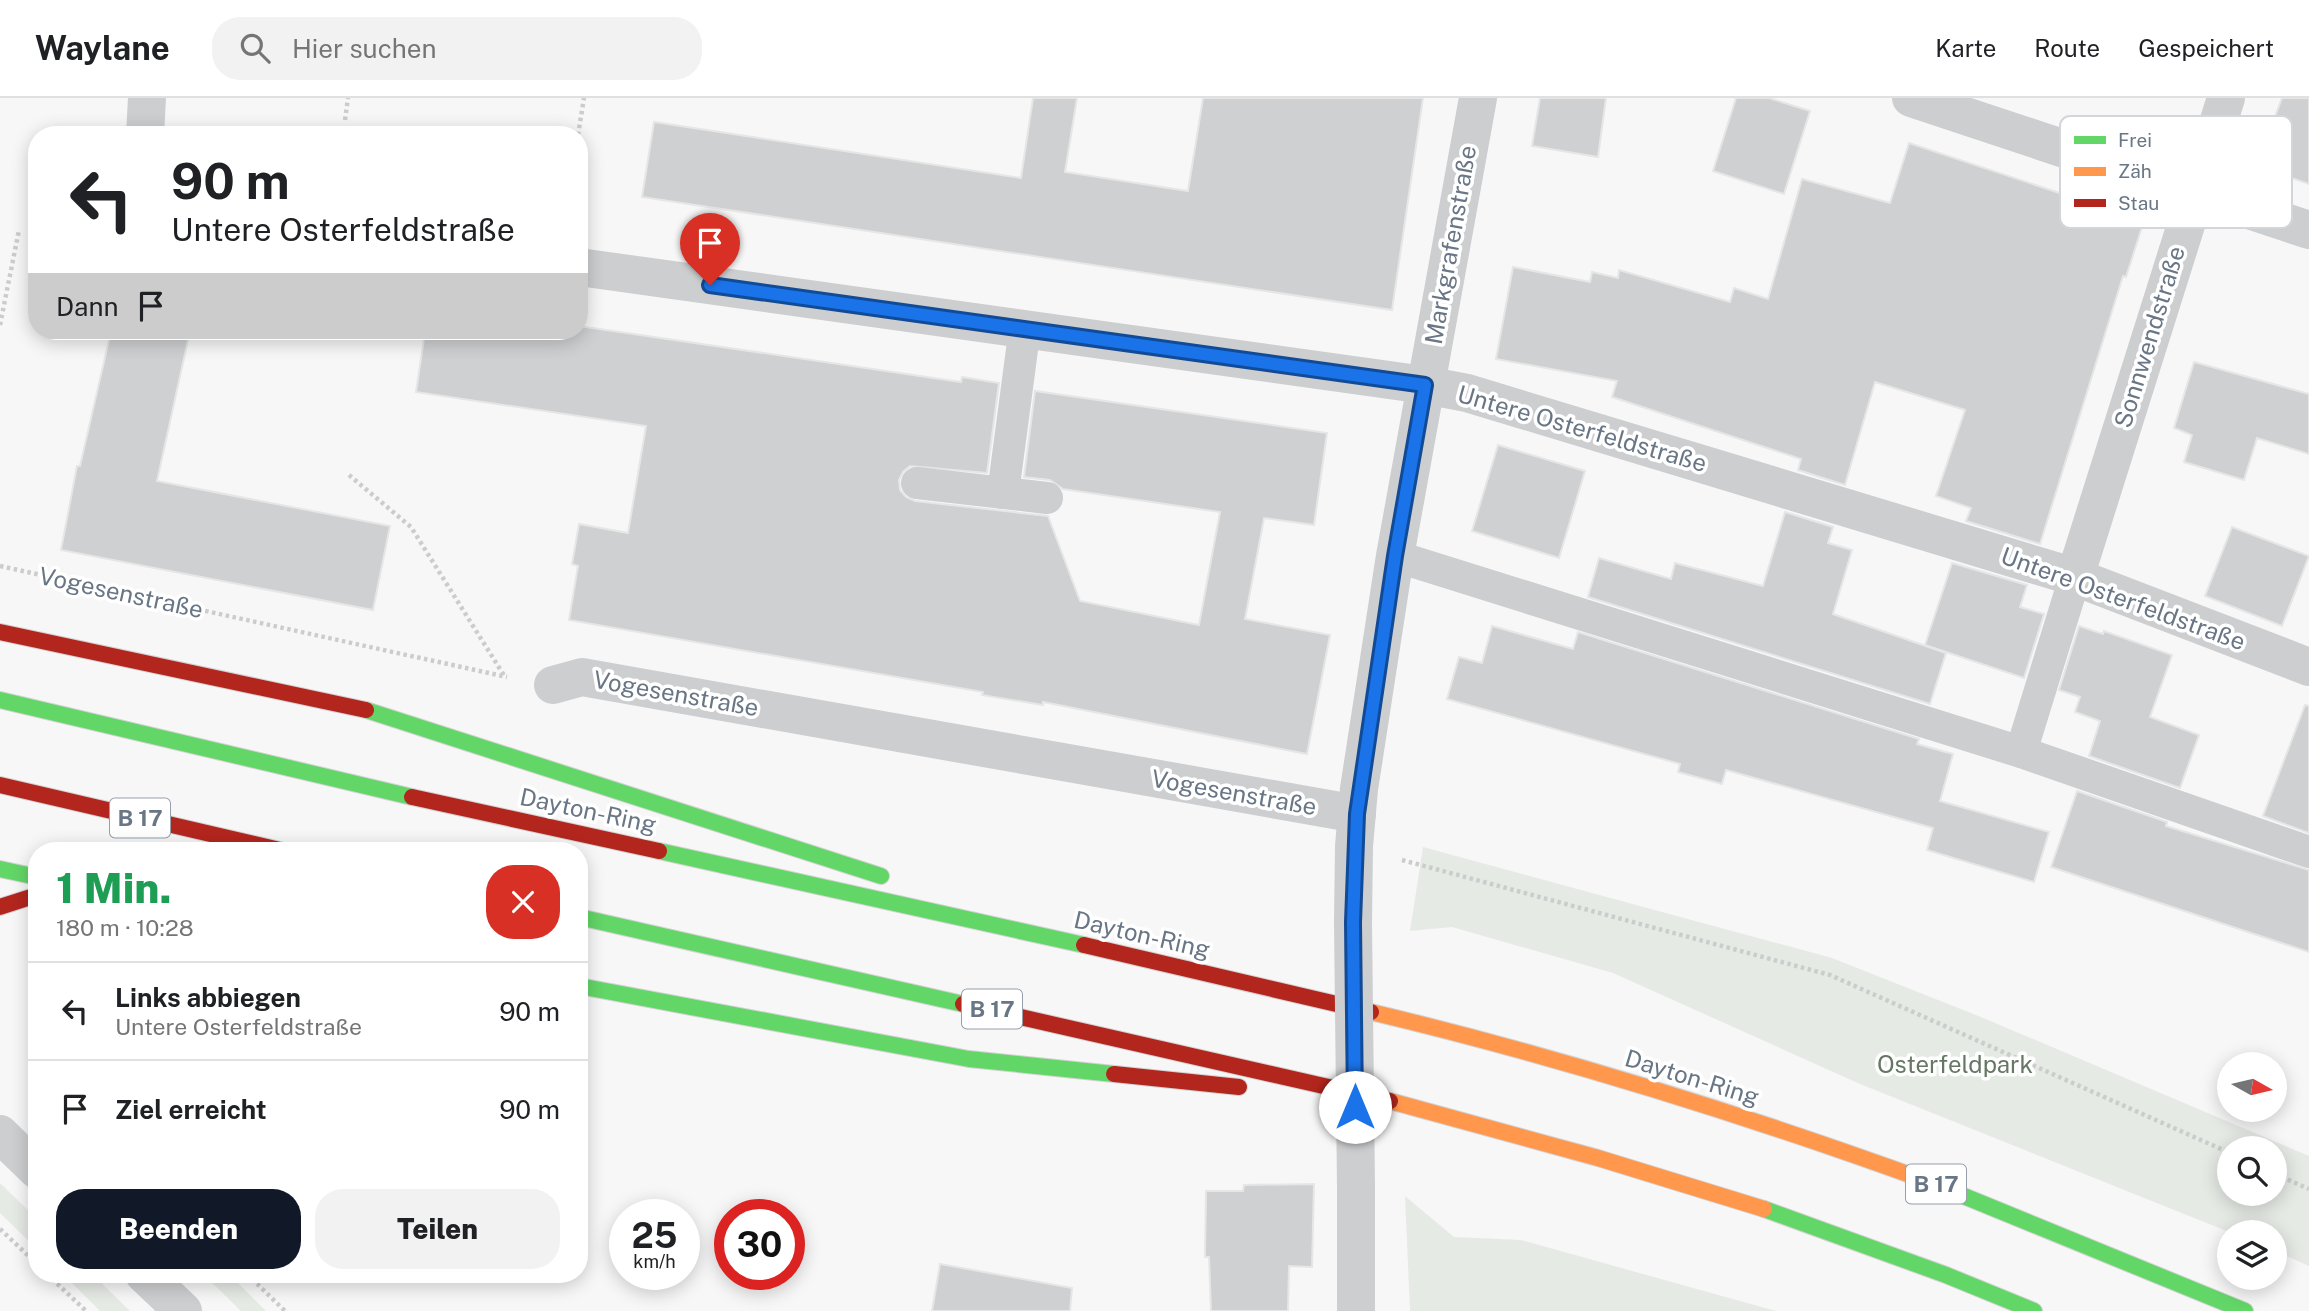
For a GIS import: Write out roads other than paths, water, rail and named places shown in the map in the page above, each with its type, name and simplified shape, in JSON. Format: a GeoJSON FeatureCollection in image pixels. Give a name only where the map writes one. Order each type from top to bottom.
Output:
{"type":"FeatureCollection","features":[{"type":"Feature","properties":{"kind":"highway"},"geometry":{"type":"LineString","coordinates":[[0,632],[371,711],[901,882]]}},
{"type":"Feature","properties":{"kind":"highway","name":"Dayton-Ring"},"geometry":{"type":"LineString","coordinates":[[0,700],[355,783],[1112,951],[1424,1025],[1620,1079],[1807,1138],[1977,1199],[2245,1311]]}},
{"type":"Feature","properties":{"kind":"highway","name":"B 17"},"geometry":{"type":"LineString","coordinates":[[0,785],[246,842]]}},
{"type":"Feature","properties":{"kind":"highway"},"geometry":{"type":"LineString","coordinates":[[0,869],[28,875]]}},
{"type":"Feature","properties":{"kind":"highway"},"geometry":{"type":"LineString","coordinates":[[0,907],[28,898]]}},
{"type":"Feature","properties":{"kind":"highway"},"geometry":{"type":"LineString","coordinates":[[954,900],[1112,951]]}},
{"type":"Feature","properties":{"kind":"highway","name":"B 17"},"geometry":{"type":"LineString","coordinates":[[588,919],[1404,1104],[1598,1158],[1780,1214],[2034,1311]]}},
{"type":"Feature","properties":{"kind":"highway"},"geometry":{"type":"LineString","coordinates":[[588,988],[969,1059],[1404,1104]]}},
{"type":"Feature","properties":{"kind":"street"},"geometry":{"type":"LineString","coordinates":[[145,126],[147,98]]}},
{"type":"Feature","properties":{"kind":"street","name":"Markgrafenstraße"},"geometry":{"type":"LineString","coordinates":[[1356,1311],[1353,922],[1355,830],[1395,556],[1478,98]]}},
{"type":"Feature","properties":{"kind":"street"},"geometry":{"type":"LineString","coordinates":[[1911,98],[2060,148]]}},
{"type":"Feature","properties":{"kind":"street","name":"Sonnwendstraße"},"geometry":{"type":"LineString","coordinates":[[2220,116],[2226,98]]}},
{"type":"Feature","properties":{"kind":"street"},"geometry":{"type":"LineString","coordinates":[[2292,224],[2309,230]]}},
{"type":"Feature","properties":{"kind":"street","name":"Sonnwendstraße"},"geometry":{"type":"LineString","coordinates":[[2075,577],[2185,228]]}},
{"type":"Feature","properties":{"kind":"street","name":"Untere Osterfeldstraße"},"geometry":{"type":"LineString","coordinates":[[588,268],[1025,327],[1467,393],[2075,577],[2309,667]]}},
{"type":"Feature","properties":{"kind":"street","name":"Vogesenstraße"},"geometry":{"type":"LineString","coordinates":[[553,685],[582,677],[1355,830]]}},
{"type":"Feature","properties":{"kind":"street"},"geometry":{"type":"LineString","coordinates":[[0,1134],[28,1161]]}},
{"type":"Feature","properties":{"kind":"street"},"geometry":{"type":"LineString","coordinates":[[153,1283],[183,1311]]}},
{"type":"Feature","properties":{"kind":"lane"},"geometry":{"type":"LineString","coordinates":[[1003,493],[1025,327]]}},
{"type":"Feature","properties":{"kind":"lane"},"geometry":{"type":"LineString","coordinates":[[917,483],[1048,498]]}},
{"type":"Feature","properties":{"kind":"lane"},"geometry":{"type":"LineString","coordinates":[[1395,556],[2021,752],[2309,852]]}},
{"type":"Feature","properties":{"kind":"lane"},"geometry":{"type":"LineString","coordinates":[[2021,752],[2075,577]]}},
{"type":"Feature","properties":{"kind":"park label","name":"Osterfeldpark"},"geometry":{"type":"Point","coordinates":[1955,1065]}}]}
